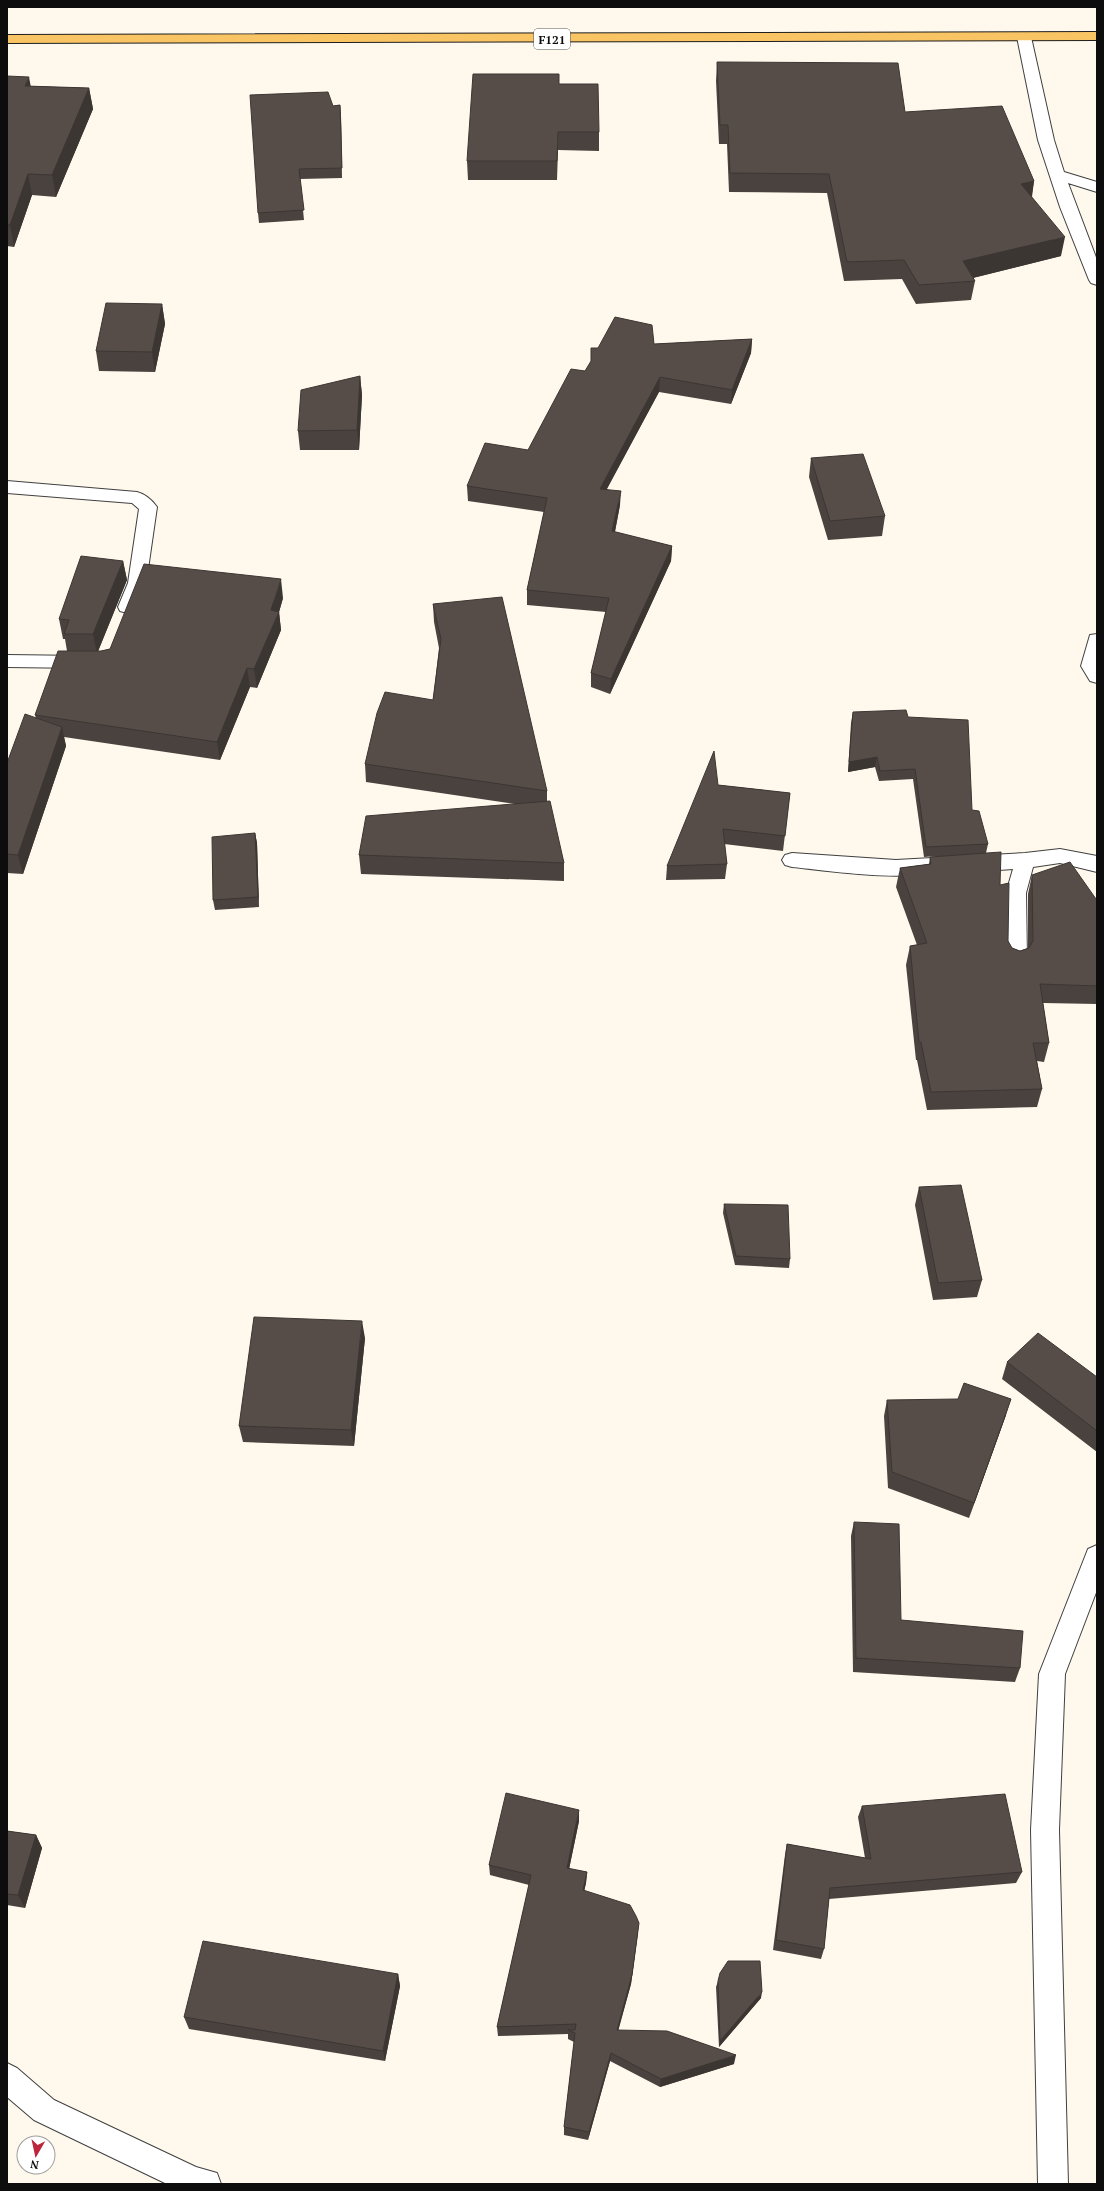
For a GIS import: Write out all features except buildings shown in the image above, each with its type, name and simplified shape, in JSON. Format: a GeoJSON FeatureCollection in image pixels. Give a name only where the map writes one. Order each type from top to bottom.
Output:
{"type":"FeatureCollection","features":[{"type":"Feature","properties":{"kind":"main road","name":"F121"},"geometry":{"type":"LineString","coordinates":[[7,39],[1097,36]]}},
{"type":"Feature","properties":{"kind":"street"},"geometry":{"type":"LineString","coordinates":[[1024,37],[1046,140],[1097,280]]}},
{"type":"Feature","properties":{"kind":"street"},"geometry":{"type":"LineString","coordinates":[[1058,175],[1097,187]]}},
{"type":"Feature","properties":{"kind":"street"},"geometry":{"type":"LineString","coordinates":[[7,486],[137,498],[148,507],[138,583],[120,626]]}},
{"type":"Feature","properties":{"kind":"street"},"geometry":{"type":"LineString","coordinates":[[1097,640],[1090,666],[1097,676]]}},
{"type":"Feature","properties":{"kind":"street"},"geometry":{"type":"LineString","coordinates":[[7,661],[98,662]]}},
{"type":"Feature","properties":{"kind":"street"},"geometry":{"type":"LineString","coordinates":[[792,860],[896,868],[1026,861],[1060,856],[1097,864]]}},
{"type":"Feature","properties":{"kind":"street"},"geometry":{"type":"LineString","coordinates":[[1016,960],[1016,893],[1026,861]]}},
{"type":"Feature","properties":{"kind":"street"},"geometry":{"type":"LineString","coordinates":[[1054,2184],[1045,1830],[1052,1674],[1097,1557]]}},
{"type":"Feature","properties":{"kind":"street"},"geometry":{"type":"LineString","coordinates":[[7,2078],[44,2110],[193,2181],[206,2184]]}}]}
